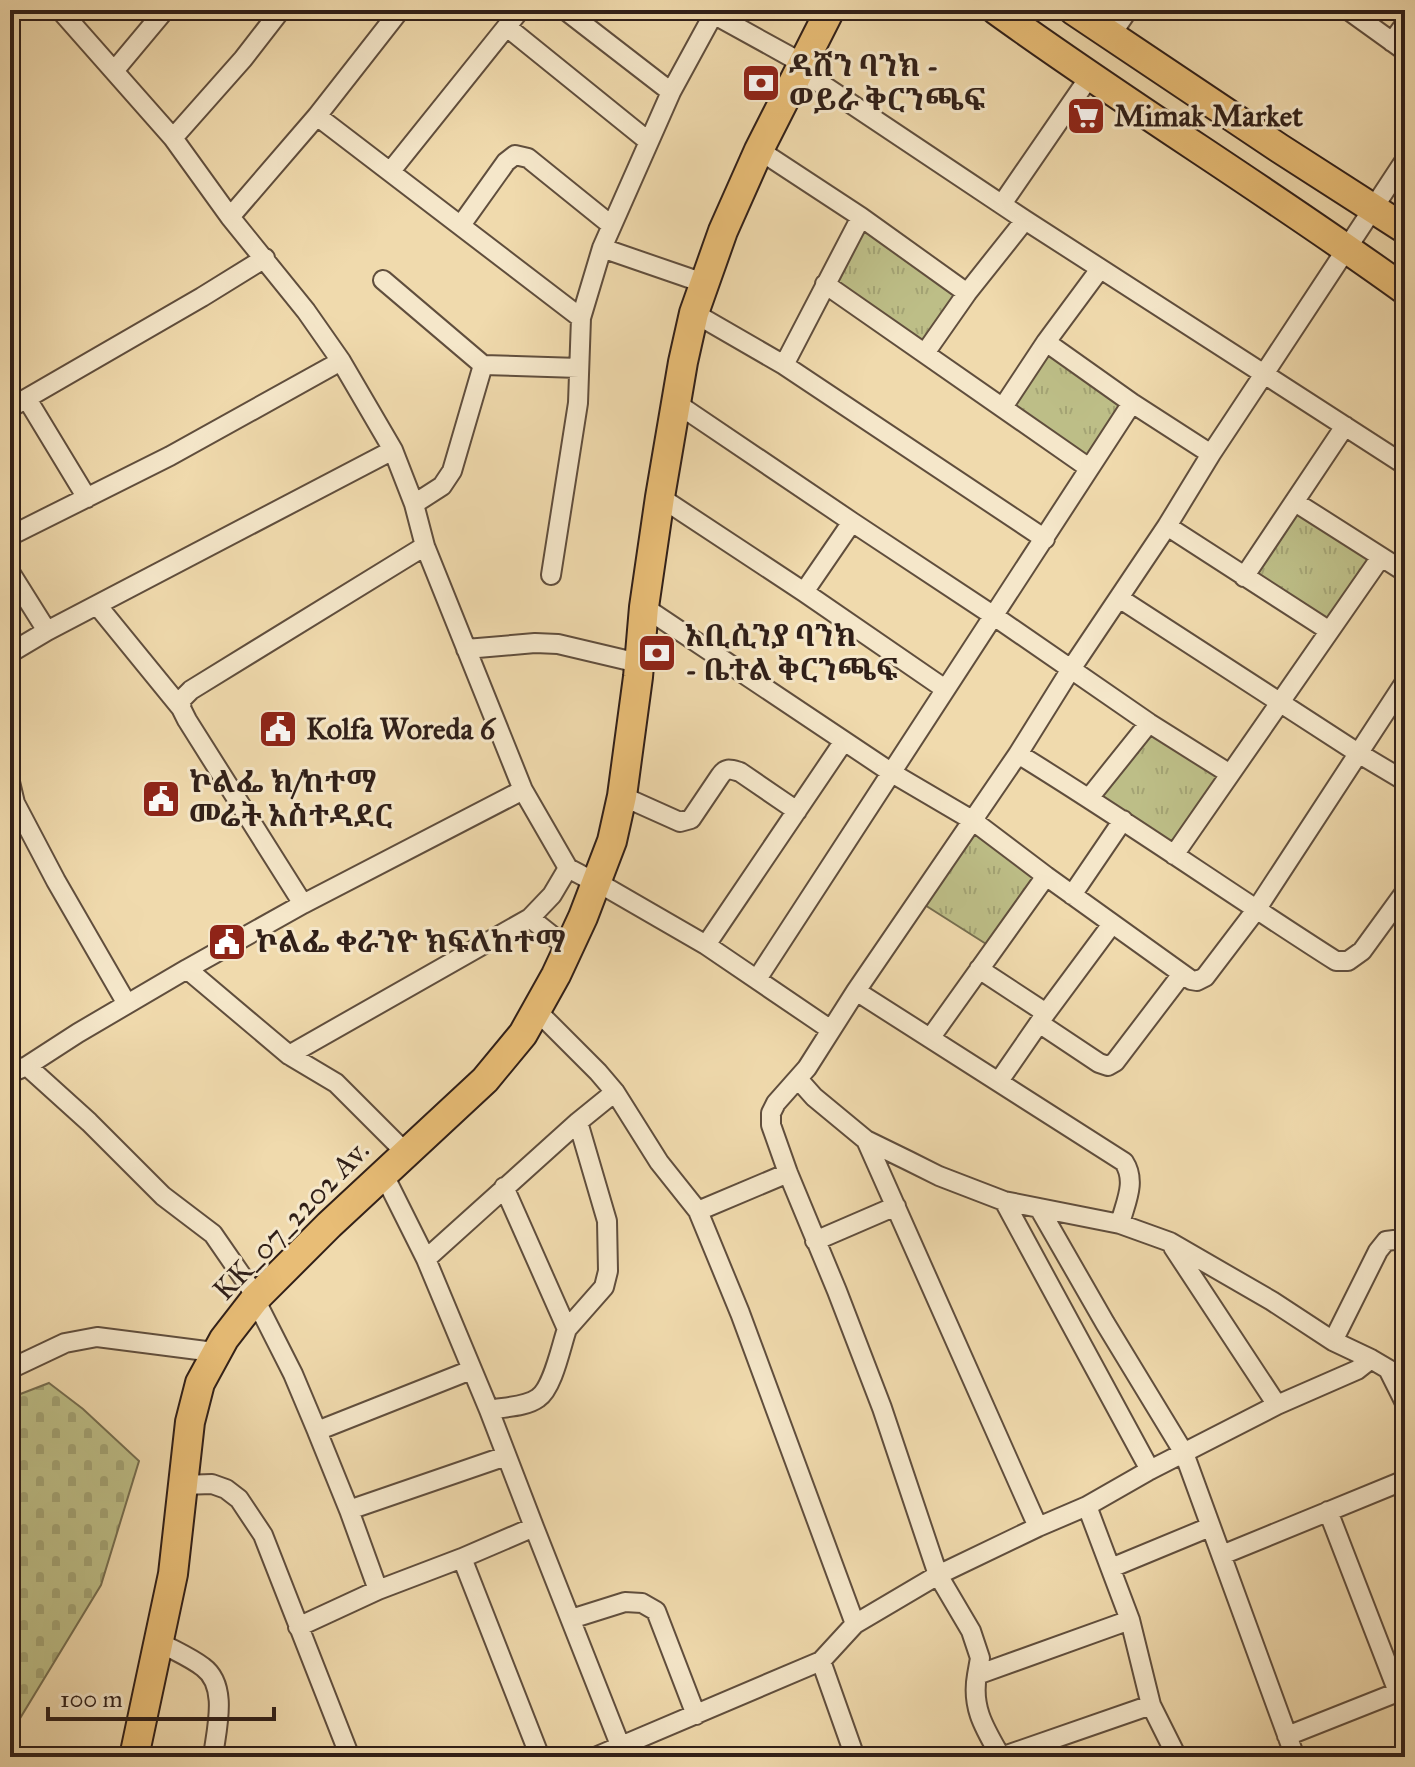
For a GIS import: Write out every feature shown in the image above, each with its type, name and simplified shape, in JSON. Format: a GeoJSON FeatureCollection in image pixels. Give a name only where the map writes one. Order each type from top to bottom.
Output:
{"type":"FeatureCollection","features":[{"type":"Feature","properties":{"kind":"main road"},"geometry":{"type":"LineString","coordinates":[[584,875],[612,841],[622,796],[660,497],[694,313],[723,231],[795,63],[814,10]]}},
{"type":"Feature","properties":{"kind":"main road"},"geometry":{"type":"LineString","coordinates":[[131,1757],[169,1555],[186,1413],[206,1351],[322,1217],[479,1067],[514,1025],[548,967],[559,941],[604,828],[620,744],[636,605],[676,331],[692,279],[739,167],[795,63],[830,10]]}},
{"type":"Feature","properties":{"kind":"main road"},"geometry":{"type":"LineString","coordinates":[[996,10],[1405,290]]}},
{"type":"Feature","properties":{"kind":"main road"},"geometry":{"type":"LineString","coordinates":[[1073,10],[1405,229]]}},
{"type":"Feature","properties":{"kind":"main road","name":"KK_07_2202 Av."},"geometry":{"type":"LineString","coordinates":[[131,1757],[173,1574],[190,1422],[200,1383],[253,1294],[485,1080],[523,1034],[583,917],[584,875]]}},
{"type":"Feature","properties":{"kind":"street"},"geometry":{"type":"LineString","coordinates":[[60,10],[173,138],[341,361],[393,450],[414,504],[425,546],[523,790],[584,875],[706,945],[831,1030]]}},
{"type":"Feature","properties":{"kind":"street"},"geometry":{"type":"LineString","coordinates":[[114,71],[165,10]]}},
{"type":"Feature","properties":{"kind":"street"},"geometry":{"type":"LineString","coordinates":[[173,138],[243,59],[281,10]]}},
{"type":"Feature","properties":{"kind":"street"},"geometry":{"type":"LineString","coordinates":[[230,217],[317,116],[400,10]]}},
{"type":"Feature","properties":{"kind":"street"},"geometry":{"type":"LineString","coordinates":[[390,172],[520,10]]}},
{"type":"Feature","properties":{"kind":"street"},"geometry":{"type":"LineString","coordinates":[[565,10],[671,92]]}},
{"type":"Feature","properties":{"kind":"street"},"geometry":{"type":"LineString","coordinates":[[1111,35],[1128,10]]}},
{"type":"Feature","properties":{"kind":"street"},"geometry":{"type":"LineString","coordinates":[[1348,10],[1399,46],[1405,24]]}},
{"type":"Feature","properties":{"kind":"street"},"geometry":{"type":"LineString","coordinates":[[551,575],[578,403],[581,318],[611,225],[709,13],[795,63],[1025,220],[1405,465]]}},
{"type":"Feature","properties":{"kind":"street"},"geometry":{"type":"LineString","coordinates":[[507,27],[648,141]]}},
{"type":"Feature","properties":{"kind":"street"},"geometry":{"type":"LineString","coordinates":[[1002,204],[1090,76]]}},
{"type":"Feature","properties":{"kind":"street"},"geometry":{"type":"LineString","coordinates":[[317,116],[581,318]]}},
{"type":"Feature","properties":{"kind":"street"},"geometry":{"type":"LineString","coordinates":[[759,150],[861,217],[967,293]]}},
{"type":"Feature","properties":{"kind":"street"},"geometry":{"type":"LineString","coordinates":[[461,225],[506,162],[515,155],[528,158],[611,225]]}},
{"type":"Feature","properties":{"kind":"street"},"geometry":{"type":"LineString","coordinates":[[1151,1705],[1001,1757],[977,1708],[975,1689],[980,1658],[971,1631],[938,1575],[882,1408],[788,1173],[771,1125],[771,1113],[807,1068],[1018,754],[1405,160]]}},
{"type":"Feature","properties":{"kind":"street"},"geometry":{"type":"LineString","coordinates":[[784,365],[861,217]]}},
{"type":"Feature","properties":{"kind":"street"},"geometry":{"type":"LineString","coordinates":[[925,353],[967,293],[1025,220]]}},
{"type":"Feature","properties":{"kind":"street"},"geometry":{"type":"LineString","coordinates":[[602,248],[692,279]]}},
{"type":"Feature","properties":{"kind":"street"},"geometry":{"type":"LineString","coordinates":[[10,408],[265,258]]}},
{"type":"Feature","properties":{"kind":"street"},"geometry":{"type":"LineString","coordinates":[[1003,407],[1100,269]]}},
{"type":"Feature","properties":{"kind":"street"},"geometry":{"type":"LineString","coordinates":[[383,280],[483,365],[579,368]]}},
{"type":"Feature","properties":{"kind":"street"},"geometry":{"type":"LineString","coordinates":[[825,284],[1089,468]]}},
{"type":"Feature","properties":{"kind":"street"},"geometry":{"type":"LineString","coordinates":[[694,313],[784,365],[1045,539]]}},
{"type":"Feature","properties":{"kind":"street"},"geometry":{"type":"LineString","coordinates":[[1046,342],[1211,454]]}},
{"type":"Feature","properties":{"kind":"street"},"geometry":{"type":"LineString","coordinates":[[10,536],[170,456],[341,361]]}},
{"type":"Feature","properties":{"kind":"street"},"geometry":{"type":"LineString","coordinates":[[414,504],[442,486],[452,471],[483,365]]}},
{"type":"Feature","properties":{"kind":"street"},"geometry":{"type":"LineString","coordinates":[[27,399],[87,498]]}},
{"type":"Feature","properties":{"kind":"street"},"geometry":{"type":"LineString","coordinates":[[676,403],[1149,723],[1230,774]]}},
{"type":"Feature","properties":{"kind":"street"},"geometry":{"type":"LineString","coordinates":[[757,979],[1132,403]]}},
{"type":"Feature","properties":{"kind":"street"},"geometry":{"type":"LineString","coordinates":[[1244,577],[1345,426]]}},
{"type":"Feature","properties":{"kind":"street"},"geometry":{"type":"LineString","coordinates":[[10,653],[393,450]]}},
{"type":"Feature","properties":{"kind":"street"},"geometry":{"type":"LineString","coordinates":[[660,497],[945,689]]}},
{"type":"Feature","properties":{"kind":"street"},"geometry":{"type":"LineString","coordinates":[[1295,502],[1405,572]]}},
{"type":"Feature","properties":{"kind":"street"},"geometry":{"type":"LineString","coordinates":[[804,592],[852,522]]}},
{"type":"Feature","properties":{"kind":"street"},"geometry":{"type":"LineString","coordinates":[[1167,526],[1328,630]]}},
{"type":"Feature","properties":{"kind":"street"},"geometry":{"type":"LineString","coordinates":[[181,708],[182,699],[191,690],[425,546]]}},
{"type":"Feature","properties":{"kind":"street"},"geometry":{"type":"LineString","coordinates":[[1174,855],[1381,557]]}},
{"type":"Feature","properties":{"kind":"street"},"geometry":{"type":"LineString","coordinates":[[10,572],[47,631]]}},
{"type":"Feature","properties":{"kind":"street"},"geometry":{"type":"LineString","coordinates":[[1119,598],[1405,781]]}},
{"type":"Feature","properties":{"kind":"street"},"geometry":{"type":"LineString","coordinates":[[97,605],[181,708],[303,904]]}},
{"type":"Feature","properties":{"kind":"street"},"geometry":{"type":"LineString","coordinates":[[644,607],[892,773],[972,820],[1112,924],[1182,974],[1197,981],[1205,977],[1256,910],[1405,682]]}},
{"type":"Feature","properties":{"kind":"street"},"geometry":{"type":"LineString","coordinates":[[466,649],[558,644],[630,661]]}},
{"type":"Feature","properties":{"kind":"street"},"geometry":{"type":"LineString","coordinates":[[1089,798],[1149,723]]}},
{"type":"Feature","properties":{"kind":"street"},"geometry":{"type":"LineString","coordinates":[[706,945],[844,741]]}},
{"type":"Feature","properties":{"kind":"street"},"geometry":{"type":"LineString","coordinates":[[1018,754],[1336,961],[1348,961],[1362,951],[1405,892]]}},
{"type":"Feature","properties":{"kind":"street"},"geometry":{"type":"LineString","coordinates":[[622,796],[686,822],[724,770],[729,768],[740,772],[797,811]]}},
{"type":"Feature","properties":{"kind":"street"},"geometry":{"type":"LineString","coordinates":[[10,782],[15,803],[56,881],[127,1004]]}},
{"type":"Feature","properties":{"kind":"street"},"geometry":{"type":"LineString","coordinates":[[378,1590],[293,1374],[253,1294],[213,1234],[163,1196],[89,1122],[18,1069],[303,904],[523,790]]}},
{"type":"Feature","properties":{"kind":"street"},"geometry":{"type":"LineString","coordinates":[[1072,895],[1123,820]]}},
{"type":"Feature","properties":{"kind":"street"},"geometry":{"type":"LineString","coordinates":[[289,1055],[530,918],[552,895],[584,875]]}},
{"type":"Feature","properties":{"kind":"street"},"geometry":{"type":"LineString","coordinates":[[931,1037],[1046,876]]}},
{"type":"Feature","properties":{"kind":"street"},"geometry":{"type":"LineString","coordinates":[[530,918],[559,941]]}},
{"type":"Feature","properties":{"kind":"street"},"geometry":{"type":"LineString","coordinates":[[999,1081],[1112,924]]}},
{"type":"Feature","properties":{"kind":"street"},"geometry":{"type":"LineString","coordinates":[[187,969],[289,1055],[336,1083],[398,1145]]}},
{"type":"Feature","properties":{"kind":"street"},"geometry":{"type":"LineString","coordinates":[[979,969],[1099,1063],[1108,1066],[1115,1062],[1182,974]]}},
{"type":"Feature","properties":{"kind":"street"},"geometry":{"type":"LineString","coordinates":[[856,991],[1124,1162],[1132,1179],[1120,1224]]}},
{"type":"Feature","properties":{"kind":"street"},"geometry":{"type":"LineString","coordinates":[[537,1011],[615,1092],[659,1162],[698,1211],[740,1313],[855,1624]]}},
{"type":"Feature","properties":{"kind":"street"},"geometry":{"type":"LineString","coordinates":[[798,1079],[814,1097],[866,1140],[939,1176],[1004,1201],[1120,1224],[1170,1242],[1272,1301],[1333,1341],[1397,1375],[1405,1403]]}},
{"type":"Feature","properties":{"kind":"street"},"geometry":{"type":"LineString","coordinates":[[426,1259],[615,1092]]}},
{"type":"Feature","properties":{"kind":"street"},"geometry":{"type":"LineString","coordinates":[[489,1410],[539,1398],[551,1377],[567,1329],[604,1287],[608,1271],[607,1221],[578,1122]]}},
{"type":"Feature","properties":{"kind":"street"},"geometry":{"type":"LineString","coordinates":[[866,1140],[1038,1527]]}},
{"type":"Feature","properties":{"kind":"street"},"geometry":{"type":"LineString","coordinates":[[383,1173],[426,1259],[489,1410],[620,1745]]}},
{"type":"Feature","properties":{"kind":"street"},"geometry":{"type":"LineString","coordinates":[[698,1211],[788,1173]]}},
{"type":"Feature","properties":{"kind":"street"},"geometry":{"type":"LineString","coordinates":[[504,1187],[567,1329]]}},
{"type":"Feature","properties":{"kind":"street"},"geometry":{"type":"LineString","coordinates":[[1004,1201],[1150,1470]]}},
{"type":"Feature","properties":{"kind":"street"},"geometry":{"type":"LineString","coordinates":[[815,1241],[896,1206]]}},
{"type":"Feature","properties":{"kind":"street"},"geometry":{"type":"LineString","coordinates":[[1039,1208],[1184,1453],[1295,1757]]}},
{"type":"Feature","properties":{"kind":"street"},"geometry":{"type":"LineString","coordinates":[[1333,1341],[1378,1251],[1386,1241],[1405,1243]]}},
{"type":"Feature","properties":{"kind":"street"},"geometry":{"type":"LineString","coordinates":[[1170,1242],[1277,1405]]}},
{"type":"Feature","properties":{"kind":"street"},"geometry":{"type":"LineString","coordinates":[[10,1369],[65,1343],[97,1337],[206,1351]]}},
{"type":"Feature","properties":{"kind":"street"},"geometry":{"type":"LineString","coordinates":[[595,1757],[821,1661],[855,1624],[938,1575],[1087,1506],[1277,1405],[1357,1370],[1371,1359]]}},
{"type":"Feature","properties":{"kind":"street"},"geometry":{"type":"LineString","coordinates":[[317,1431],[471,1370]]}},
{"type":"Feature","properties":{"kind":"street"},"geometry":{"type":"LineString","coordinates":[[349,1510],[506,1456]]}},
{"type":"Feature","properties":{"kind":"street"},"geometry":{"type":"LineString","coordinates":[[1222,1555],[1405,1480]]}},
{"type":"Feature","properties":{"kind":"street"},"geometry":{"type":"LineString","coordinates":[[182,1485],[212,1484],[226,1489],[239,1499],[263,1535],[346,1756]]}},
{"type":"Feature","properties":{"kind":"street"},"geometry":{"type":"LineString","coordinates":[[1087,1506],[1130,1620],[1151,1705],[1177,1757]]}},
{"type":"Feature","properties":{"kind":"street"},"geometry":{"type":"LineString","coordinates":[[1287,1736],[1402,1691],[1328,1511]]}},
{"type":"Feature","properties":{"kind":"street"},"geometry":{"type":"LineString","coordinates":[[298,1627],[378,1590],[534,1527]]}},
{"type":"Feature","properties":{"kind":"street"},"geometry":{"type":"LineString","coordinates":[[1111,1568],[1210,1527]]}},
{"type":"Feature","properties":{"kind":"street"},"geometry":{"type":"LineString","coordinates":[[462,1558],[540,1757]]}},
{"type":"Feature","properties":{"kind":"street"},"geometry":{"type":"LineString","coordinates":[[571,1619],[625,1602],[642,1603],[656,1611],[696,1715]]}},
{"type":"Feature","properties":{"kind":"street"},"geometry":{"type":"LineString","coordinates":[[977,1675],[1130,1620]]}},
{"type":"Feature","properties":{"kind":"street"},"geometry":{"type":"LineString","coordinates":[[159,1642],[205,1668],[215,1681],[218,1700],[213,1757]]}},
{"type":"Feature","properties":{"kind":"street"},"geometry":{"type":"LineString","coordinates":[[821,1661],[855,1757]]}},
{"type":"Feature","properties":{"kind":"green space"},"geometry":{"type":"Polygon","coordinates":[[[861,217],[967,293],[925,353],[825,284],[861,217]]]}},
{"type":"Feature","properties":{"kind":"green space"},"geometry":{"type":"Polygon","coordinates":[[[1046,342],[1132,403],[1089,468],[1003,407],[1046,342]]]}},
{"type":"Feature","properties":{"kind":"green space"},"geometry":{"type":"Polygon","coordinates":[[[1295,502],[1381,557],[1328,630],[1244,577],[1295,502]]]}},
{"type":"Feature","properties":{"kind":"green space"},"geometry":{"type":"Polygon","coordinates":[[[1149,723],[1230,774],[1174,855],[1089,798],[1149,723]]]}},
{"type":"Feature","properties":{"kind":"green space"},"geometry":{"type":"Polygon","coordinates":[[[972,820],[1046,876],[994,949],[917,900],[972,820]]]}},
{"type":"Feature","properties":{"kind":"green space"},"geometry":{"type":"Polygon","coordinates":[[[49,1383],[83,1409],[139,1461],[101,1585],[16,1725],[10,1745],[10,1398],[49,1383]]]}},
{"type":"Feature","properties":{"kind":"place","name":"ዳሸን ባንክ - ወይራ ቅርንጫፍ"},"geometry":{"type":"Point","coordinates":[761,83]}},
{"type":"Feature","properties":{"kind":"place","name":"Mimak Market"},"geometry":{"type":"Point","coordinates":[1086,116]}},
{"type":"Feature","properties":{"kind":"place","name":"አቢሲንያ ባንክ - ቤተል ቅርንጫፍ"},"geometry":{"type":"Point","coordinates":[657,653]}},
{"type":"Feature","properties":{"kind":"place","name":"Kolfa Woreda 6"},"geometry":{"type":"Point","coordinates":[278,729]}},
{"type":"Feature","properties":{"kind":"place","name":"ኮልፌ ክ/ከተማ መሬት አስተዳደር"},"geometry":{"type":"Point","coordinates":[161,799]}},
{"type":"Feature","properties":{"kind":"place","name":"ኮልፌ ቀራንዮ ክፍለከተማ"},"geometry":{"type":"Point","coordinates":[227,942]}}]}
